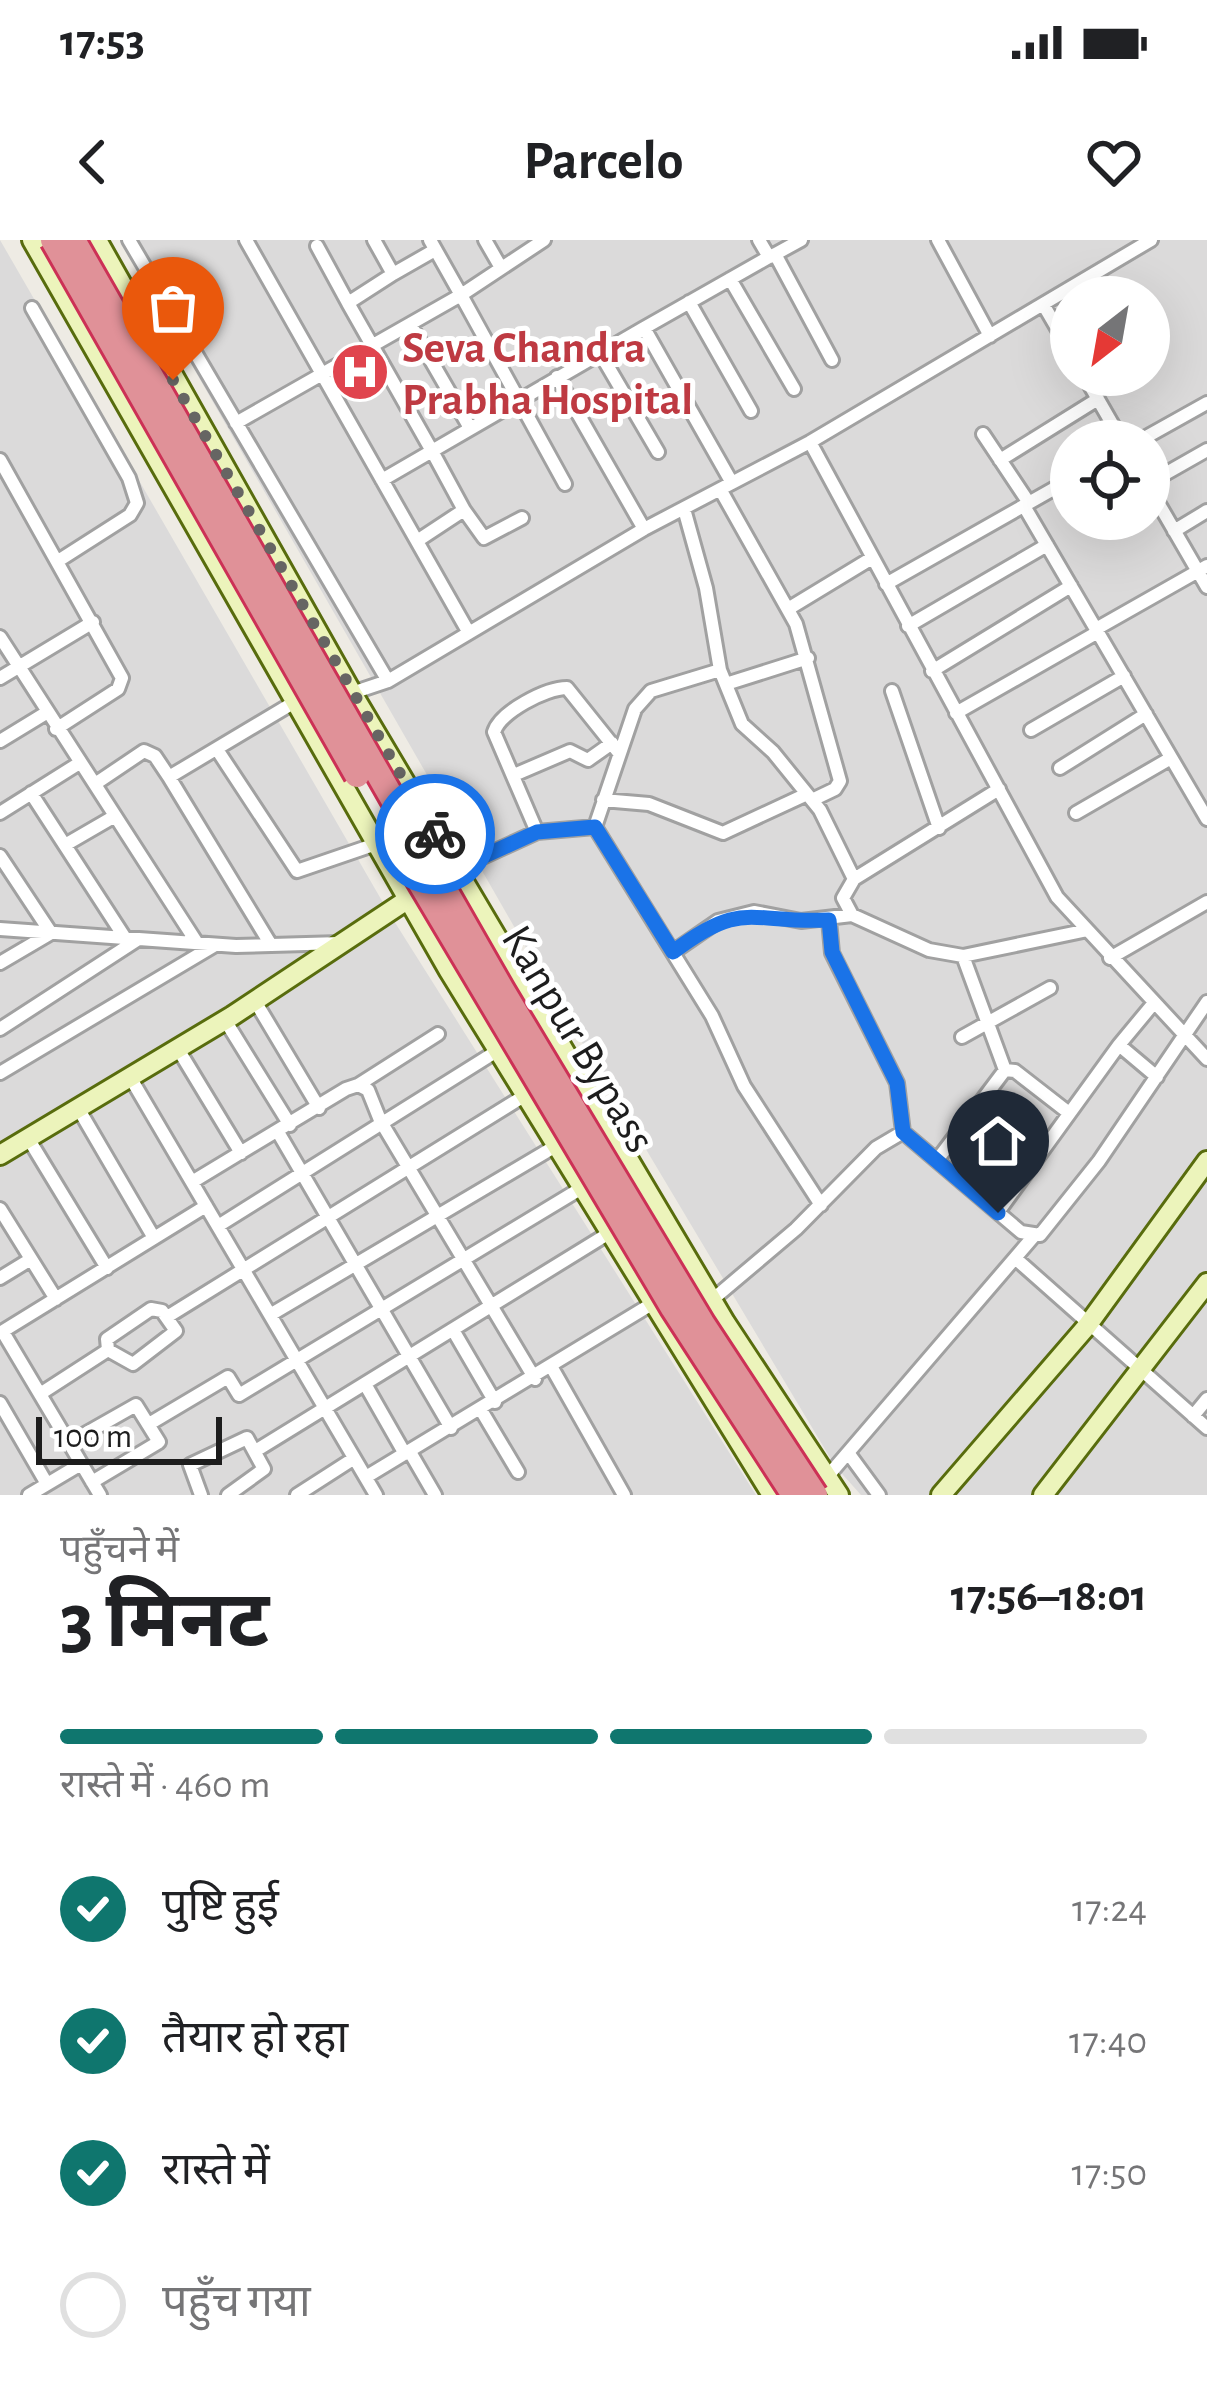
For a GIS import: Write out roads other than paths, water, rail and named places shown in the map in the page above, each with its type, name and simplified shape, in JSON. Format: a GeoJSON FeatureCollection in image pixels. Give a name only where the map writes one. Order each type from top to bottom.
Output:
{"type":"FeatureCollection","features":[{"type":"Feature","properties":{"kind":"highway","name":"Kanpur Bypass"},"geometry":{"type":"LineString","coordinates":[[53,240],[492,1008],[722,1388],[794,1495]]}},
{"type":"Feature","properties":{"kind":"highway","name":"Kanpur Bypass"},"geometry":{"type":"LineString","coordinates":[[73,240],[491,972],[702,1323],[821,1486]]}},
{"type":"Feature","properties":{"kind":"main road"},"geometry":{"type":"LineString","coordinates":[[32,240],[293,703],[606,1235],[766,1493]]}},
{"type":"Feature","properties":{"kind":"main road"},"geometry":{"type":"LineString","coordinates":[[97,240],[456,869],[821,1486],[839,1495]]}},
{"type":"Feature","properties":{"kind":"main road"},"geometry":{"type":"LineString","coordinates":[[0,1155],[225,1020],[456,869]]}},
{"type":"Feature","properties":{"kind":"main road"},"geometry":{"type":"LineString","coordinates":[[941,1495],[1088,1326],[1207,1161]]}},
{"type":"Feature","properties":{"kind":"main road"},"geometry":{"type":"LineString","coordinates":[[1043,1495],[1207,1283]]}},
{"type":"Feature","properties":{"kind":"street"},"geometry":{"type":"LineString","coordinates":[[129,240],[388,681]]}},
{"type":"Feature","properties":{"kind":"street"},"geometry":{"type":"LineString","coordinates":[[247,240],[469,633]]}},
{"type":"Feature","properties":{"kind":"street"},"geometry":{"type":"LineString","coordinates":[[374,240],[393,274]]}},
{"type":"Feature","properties":{"kind":"street"},"geometry":{"type":"LineString","coordinates":[[485,240],[500,266]]}},
{"type":"Feature","properties":{"kind":"street"},"geometry":{"type":"LineString","coordinates":[[236,423],[460,295],[542,240]]}},
{"type":"Feature","properties":{"kind":"street"},"geometry":{"type":"LineString","coordinates":[[759,240],[832,360]]}},
{"type":"Feature","properties":{"kind":"street"},"geometry":{"type":"LineString","coordinates":[[382,480],[801,240]]}},
{"type":"Feature","properties":{"kind":"street"},"geometry":{"type":"LineString","coordinates":[[938,240],[990,336]]}},
{"type":"Feature","properties":{"kind":"street"},"geometry":{"type":"LineString","coordinates":[[352,693],[388,681],[644,529],[810,442],[1151,240]]}},
{"type":"Feature","properties":{"kind":"street"},"geometry":{"type":"LineString","coordinates":[[348,303],[432,245],[565,484]]}},
{"type":"Feature","properties":{"kind":"street"},"geometry":{"type":"LineString","coordinates":[[316,246],[484,538],[522,518]]}},
{"type":"Feature","properties":{"kind":"street"},"geometry":{"type":"LineString","coordinates":[[730,279],[794,389]]}},
{"type":"Feature","properties":{"kind":"street"},"geometry":{"type":"LineString","coordinates":[[689,302],[751,411]]}},
{"type":"Feature","properties":{"kind":"street"},"geometry":{"type":"LineString","coordinates":[[1043,304],[1050,316]]}},
{"type":"Feature","properties":{"kind":"street"},"geometry":{"type":"LineString","coordinates":[[32,308],[129,478],[137,503],[130,515],[58,561]]}},
{"type":"Feature","properties":{"kind":"street"},"geometry":{"type":"LineString","coordinates":[[410,324],[470,428]]}},
{"type":"Feature","properties":{"kind":"street"},"geometry":{"type":"LineString","coordinates":[[603,800],[649,804],[724,833],[835,790],[840,782],[808,658],[788,609],[644,328]]}},
{"type":"Feature","properties":{"kind":"street"},"geometry":{"type":"LineString","coordinates":[[600,353],[658,452]]}},
{"type":"Feature","properties":{"kind":"street"},"geometry":{"type":"LineString","coordinates":[[557,377],[644,529]]}},
{"type":"Feature","properties":{"kind":"street"},"geometry":{"type":"LineString","coordinates":[[1000,460],[1098,398],[1110,420]]}},
{"type":"Feature","properties":{"kind":"street"},"geometry":{"type":"LineString","coordinates":[[1170,424],[1207,403]]}},
{"type":"Feature","properties":{"kind":"street"},"geometry":{"type":"LineString","coordinates":[[983,434],[1207,819]]}},
{"type":"Feature","properties":{"kind":"street"},"geometry":{"type":"LineString","coordinates":[[810,442],[1057,897],[1083,931],[1207,1059]]}},
{"type":"Feature","properties":{"kind":"street"},"geometry":{"type":"LineString","coordinates":[[1170,472],[1207,450]]}},
{"type":"Feature","properties":{"kind":"street"},"geometry":{"type":"LineString","coordinates":[[0,460],[120,671],[121,684],[56,729]]}},
{"type":"Feature","properties":{"kind":"street"},"geometry":{"type":"LineString","coordinates":[[886,584],[1050,491]]}},
{"type":"Feature","properties":{"kind":"street"},"geometry":{"type":"LineString","coordinates":[[684,508],[723,677],[748,734],[773,752],[809,797],[854,879]]}},
{"type":"Feature","properties":{"kind":"street"},"geometry":{"type":"LineString","coordinates":[[417,541],[464,510]]}},
{"type":"Feature","properties":{"kind":"street"},"geometry":{"type":"LineString","coordinates":[[1174,531],[1207,511]]}},
{"type":"Feature","properties":{"kind":"street"},"geometry":{"type":"LineString","coordinates":[[1170,524],[1202,569],[1207,587]]}},
{"type":"Feature","properties":{"kind":"street"},"geometry":{"type":"LineString","coordinates":[[908,626],[1047,545]]}},
{"type":"Feature","properties":{"kind":"street"},"geometry":{"type":"LineString","coordinates":[[788,609],[872,558]]}},
{"type":"Feature","properties":{"kind":"street"},"geometry":{"type":"LineString","coordinates":[[956,713],[1202,569]]}},
{"type":"Feature","properties":{"kind":"street"},"geometry":{"type":"LineString","coordinates":[[932,671],[1071,586]]}},
{"type":"Feature","properties":{"kind":"street"},"geometry":{"type":"LineString","coordinates":[[0,678],[92,622]]}},
{"type":"Feature","properties":{"kind":"street"},"geometry":{"type":"LineString","coordinates":[[0,637],[197,944]]}},
{"type":"Feature","properties":{"kind":"street"},"geometry":{"type":"LineString","coordinates":[[808,658],[651,691],[635,709],[615,748],[595,827],[712,1016],[744,1086],[821,1205]]}},
{"type":"Feature","properties":{"kind":"street"},"geometry":{"type":"LineString","coordinates":[[1030,730],[1124,676]]}},
{"type":"Feature","properties":{"kind":"street"},"geometry":{"type":"LineString","coordinates":[[537,832],[495,726],[554,689],[574,691],[615,748]]}},
{"type":"Feature","properties":{"kind":"street"},"geometry":{"type":"LineString","coordinates":[[892,691],[939,828]]}},
{"type":"Feature","properties":{"kind":"street"},"geometry":{"type":"LineString","coordinates":[[169,777],[293,703]]}},
{"type":"Feature","properties":{"kind":"street"},"geometry":{"type":"LineString","coordinates":[[0,741],[46,713]]}},
{"type":"Feature","properties":{"kind":"street"},"geometry":{"type":"LineString","coordinates":[[1060,768],[1146,714]]}},
{"type":"Feature","properties":{"kind":"street"},"geometry":{"type":"LineString","coordinates":[[514,776],[571,751],[588,760],[615,748]]}},
{"type":"Feature","properties":{"kind":"street"},"geometry":{"type":"LineString","coordinates":[[95,784],[144,751],[155,755],[272,945]]}},
{"type":"Feature","properties":{"kind":"street"},"geometry":{"type":"LineString","coordinates":[[218,751],[297,871],[376,844]]}},
{"type":"Feature","properties":{"kind":"street"},"geometry":{"type":"LineString","coordinates":[[1076,813],[1172,758]]}},
{"type":"Feature","properties":{"kind":"street"},"geometry":{"type":"LineString","coordinates":[[0,813],[78,764]]}},
{"type":"Feature","properties":{"kind":"street"},"geometry":{"type":"LineString","coordinates":[[852,915],[843,898],[854,879],[999,789]]}},
{"type":"Feature","properties":{"kind":"street"},"geometry":{"type":"LineString","coordinates":[[32,793],[132,939]]}},
{"type":"Feature","properties":{"kind":"street"},"geometry":{"type":"LineString","coordinates":[[65,845],[115,816]]}},
{"type":"Feature","properties":{"kind":"street"},"geometry":{"type":"LineString","coordinates":[[456,869],[537,832],[595,827]]}},
{"type":"Feature","properties":{"kind":"street"},"geometry":{"type":"LineString","coordinates":[[0,856],[50,933]]}},
{"type":"Feature","properties":{"kind":"street"},"geometry":{"type":"LineString","coordinates":[[1110,958],[1207,902]]}},
{"type":"Feature","properties":{"kind":"street"},"geometry":{"type":"LineString","coordinates":[[673,952],[730,916],[754,912],[829,920],[852,915],[929,950],[963,956],[1083,931]]}},
{"type":"Feature","properties":{"kind":"street"},"geometry":{"type":"LineString","coordinates":[[829,920],[832,952],[897,1083],[903,1132],[1033,1237]]}},
{"type":"Feature","properties":{"kind":"street"},"geometry":{"type":"LineString","coordinates":[[0,929],[216,945],[342,943]]}},
{"type":"Feature","properties":{"kind":"street"},"geometry":{"type":"LineString","coordinates":[[0,963],[50,933]]}},
{"type":"Feature","properties":{"kind":"street"},"geometry":{"type":"LineString","coordinates":[[0,1029],[132,939]]}},
{"type":"Feature","properties":{"kind":"street"},"geometry":{"type":"LineString","coordinates":[[0,1073],[216,945]]}},
{"type":"Feature","properties":{"kind":"street"},"geometry":{"type":"LineString","coordinates":[[963,956],[983,1023],[1005,1070]]}},
{"type":"Feature","properties":{"kind":"street"},"geometry":{"type":"LineString","coordinates":[[962,1037],[1050,988]]}},
{"type":"Feature","properties":{"kind":"street"},"geometry":{"type":"LineString","coordinates":[[255,1001],[319,1108]]}},
{"type":"Feature","properties":{"kind":"street"},"geometry":{"type":"LineString","coordinates":[[821,1486],[1033,1237],[1047,1230],[1207,1002]]}},
{"type":"Feature","properties":{"kind":"street"},"geometry":{"type":"LineString","coordinates":[[998,1213],[1153,1004]]}},
{"type":"Feature","properties":{"kind":"street"},"geometry":{"type":"LineString","coordinates":[[225,1020],[284,1128],[327,1221],[451,1428]]}},
{"type":"Feature","properties":{"kind":"street"},"geometry":{"type":"LineString","coordinates":[[192,1182],[438,1034]]}},
{"type":"Feature","properties":{"kind":"street"},"geometry":{"type":"LineString","coordinates":[[1119,1046],[1157,1078]]}},
{"type":"Feature","properties":{"kind":"street"},"geometry":{"type":"LineString","coordinates":[[178,1048],[241,1154]]}},
{"type":"Feature","properties":{"kind":"street"},"geometry":{"type":"LineString","coordinates":[[218,1226],[303,1175],[380,1120],[497,1051]]}},
{"type":"Feature","properties":{"kind":"street"},"geometry":{"type":"LineString","coordinates":[[938,1160],[1005,1070]]}},
{"type":"Feature","properties":{"kind":"street"},"geometry":{"type":"LineString","coordinates":[[1005,1070],[1015,1071],[1069,1113]]}},
{"type":"Feature","properties":{"kind":"street"},"geometry":{"type":"LineString","coordinates":[[130,1077],[371,1489],[408,1453],[650,1305]]}},
{"type":"Feature","properties":{"kind":"street"},"geometry":{"type":"LineString","coordinates":[[358,1085],[375,1098],[380,1120],[440,1213],[535,1379]]}},
{"type":"Feature","properties":{"kind":"street"},"geometry":{"type":"LineString","coordinates":[[167,1317],[524,1096]]}},
{"type":"Feature","properties":{"kind":"street"},"geometry":{"type":"LineString","coordinates":[[78,1108],[154,1238]]}},
{"type":"Feature","properties":{"kind":"street"},"geometry":{"type":"LineString","coordinates":[[712,1300],[821,1205],[876,1148],[903,1132]]}},
{"type":"Feature","properties":{"kind":"street"},"geometry":{"type":"LineString","coordinates":[[28,1138],[107,1268]]}},
{"type":"Feature","properties":{"kind":"street"},"geometry":{"type":"LineString","coordinates":[[270,1315],[554,1147]]}},
{"type":"Feature","properties":{"kind":"street"},"geometry":{"type":"LineString","coordinates":[[148,1424],[228,1377],[239,1395],[580,1190]]}},
{"type":"Feature","properties":{"kind":"street"},"geometry":{"type":"LineString","coordinates":[[70,1443],[136,1405],[159,1442],[96,1488],[2,1332],[206,1206]]}},
{"type":"Feature","properties":{"kind":"street"},"geometry":{"type":"LineString","coordinates":[[0,1209],[56,1299]]}},
{"type":"Feature","properties":{"kind":"street"},"geometry":{"type":"LineString","coordinates":[[257,1450],[606,1235]]}},
{"type":"Feature","properties":{"kind":"street"},"geometry":{"type":"LineString","coordinates":[[1015,1258],[1207,1429]]}},
{"type":"Feature","properties":{"kind":"street"},"geometry":{"type":"LineString","coordinates":[[0,1278],[31,1259]]}},
{"type":"Feature","properties":{"kind":"street"},"geometry":{"type":"LineString","coordinates":[[152,1310],[167,1317],[174,1337],[133,1364],[108,1350],[106,1339],[152,1310]]}},
{"type":"Feature","properties":{"kind":"street"},"geometry":{"type":"LineString","coordinates":[[453,1330],[495,1402]]}},
{"type":"Feature","properties":{"kind":"street"},"geometry":{"type":"LineString","coordinates":[[40,1394],[108,1350]]}},
{"type":"Feature","properties":{"kind":"street"},"geometry":{"type":"LineString","coordinates":[[552,1368],[622,1490],[604,1495]]}},
{"type":"Feature","properties":{"kind":"street"},"geometry":{"type":"LineString","coordinates":[[365,1384],[435,1495]]}},
{"type":"Feature","properties":{"kind":"street"},"geometry":{"type":"LineString","coordinates":[[1192,1416],[1207,1399]]}},
{"type":"Feature","properties":{"kind":"street"},"geometry":{"type":"LineString","coordinates":[[0,1403],[47,1484]]}},
{"type":"Feature","properties":{"kind":"street"},"geometry":{"type":"LineString","coordinates":[[481,1410],[518,1472]]}},
{"type":"Feature","properties":{"kind":"street"},"geometry":{"type":"LineString","coordinates":[[179,1495],[199,1490],[193,1462],[243,1437],[257,1450],[261,1472],[228,1495]]}},
{"type":"Feature","properties":{"kind":"street"},"geometry":{"type":"LineString","coordinates":[[849,1454],[879,1495]]}},
{"type":"Feature","properties":{"kind":"street"},"geometry":{"type":"LineString","coordinates":[[297,1495],[353,1459]]}},
{"type":"Feature","properties":{"kind":"street"},"geometry":{"type":"LineString","coordinates":[[29,1495],[81,1464]]}},
{"type":"Feature","properties":{"kind":"place","name":"Seva Chandra Prabha Hospital"},"geometry":{"type":"Point","coordinates":[360,372]}}]}
